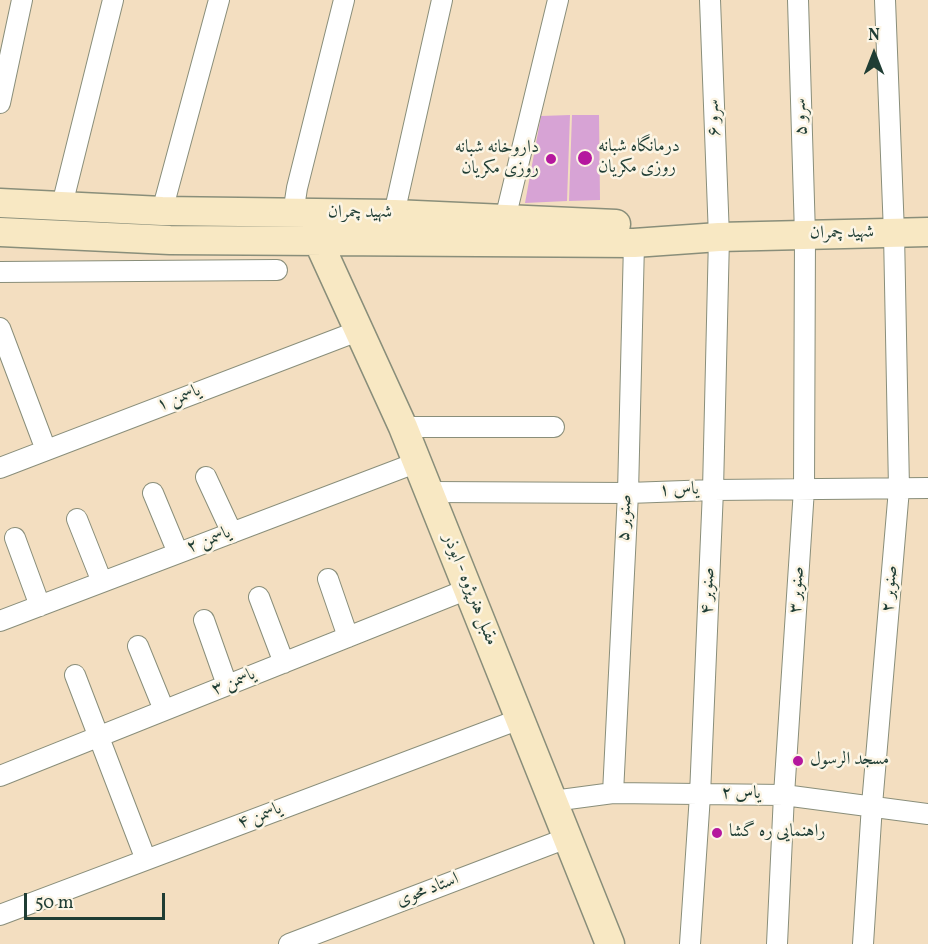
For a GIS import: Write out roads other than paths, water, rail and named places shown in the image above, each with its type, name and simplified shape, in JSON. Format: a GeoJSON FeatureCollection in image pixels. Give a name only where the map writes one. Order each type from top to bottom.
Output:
{"type":"FeatureCollection","features":[{"type":"Feature","properties":{"kind":"main road","name":"شهید چمران"},"geometry":{"type":"LineString","coordinates":[[0,203],[162,211],[394,214],[634,225],[719,237]]}},
{"type":"Feature","properties":{"kind":"main road","name":"شهید چمران"},"geometry":{"type":"LineString","coordinates":[[0,232],[170,240],[634,243],[719,237],[928,232]]}},
{"type":"Feature","properties":{"kind":"main road","name":"مقبل هنرپژوه - ابوذر"},"geometry":{"type":"LineString","coordinates":[[318,241],[404,427],[610,944]]}},
{"type":"Feature","properties":{"kind":"street"},"geometry":{"type":"LineString","coordinates":[[0,103],[22,0]]}},
{"type":"Feature","properties":{"kind":"street"},"geometry":{"type":"LineString","coordinates":[[62,206],[113,0]]}},
{"type":"Feature","properties":{"kind":"street"},"geometry":{"type":"LineString","coordinates":[[162,211],[219,0]]}},
{"type":"Feature","properties":{"kind":"street"},"geometry":{"type":"LineString","coordinates":[[293,214],[297,188],[344,0]]}},
{"type":"Feature","properties":{"kind":"street"},"geometry":{"type":"LineString","coordinates":[[394,214],[442,0]]}},
{"type":"Feature","properties":{"kind":"street"},"geometry":{"type":"LineString","coordinates":[[505,219],[558,0]]}},
{"type":"Feature","properties":{"kind":"street","name":"سرو ۶"},"geometry":{"type":"LineString","coordinates":[[710,0],[719,237]]}},
{"type":"Feature","properties":{"kind":"street","name":"سرو ۵"},"geometry":{"type":"LineString","coordinates":[[798,0],[806,235]]}},
{"type":"Feature","properties":{"kind":"street","name":"صنوبر ۲"},"geometry":{"type":"LineString","coordinates":[[863,944],[872,805],[899,489],[894,233],[885,0]]}},
{"type":"Feature","properties":{"kind":"street","name":"صنوبر ۳"},"geometry":{"type":"LineString","coordinates":[[777,944],[784,795],[804,489],[806,235]]}},
{"type":"Feature","properties":{"kind":"street","name":"صنوبر ۴"},"geometry":{"type":"LineString","coordinates":[[690,944],[700,795],[713,490],[719,237]]}},
{"type":"Feature","properties":{"kind":"street","name":"صنوبر ۵"},"geometry":{"type":"LineString","coordinates":[[613,793],[628,493],[634,243]]}},
{"type":"Feature","properties":{"kind":"street"},"geometry":{"type":"LineString","coordinates":[[0,272],[277,270]]}},
{"type":"Feature","properties":{"kind":"street"},"geometry":{"type":"LineString","coordinates":[[0,328],[45,450]]}},
{"type":"Feature","properties":{"kind":"street","name":"یاسمن ۱"},"geometry":{"type":"LineString","coordinates":[[0,468],[358,331]]}},
{"type":"Feature","properties":{"kind":"street"},"geometry":{"type":"LineString","coordinates":[[404,427],[554,427]]}},
{"type":"Feature","properties":{"kind":"street","name":"یاسمن ۲"},"geometry":{"type":"LineString","coordinates":[[2,613],[40,606],[418,462]]}},
{"type":"Feature","properties":{"kind":"street"},"geometry":{"type":"LineString","coordinates":[[206,477],[232,532]]}},
{"type":"Feature","properties":{"kind":"street","name":"یاس ۱"},"geometry":{"type":"LineString","coordinates":[[430,492],[628,493],[928,488]]}},
{"type":"Feature","properties":{"kind":"street"},"geometry":{"type":"LineString","coordinates":[[153,493],[178,553]]}},
{"type":"Feature","properties":{"kind":"street"},"geometry":{"type":"LineString","coordinates":[[77,519],[102,582]]}},
{"type":"Feature","properties":{"kind":"street"},"geometry":{"type":"LineString","coordinates":[[15,538],[40,606]]}},
{"type":"Feature","properties":{"kind":"street"},"geometry":{"type":"LineString","coordinates":[[328,579],[348,637]]}},
{"type":"Feature","properties":{"kind":"street","name":"یاسمن ۳"},"geometry":{"type":"LineString","coordinates":[[0,776],[468,589]]}},
{"type":"Feature","properties":{"kind":"street"},"geometry":{"type":"LineString","coordinates":[[259,597],[284,663]]}},
{"type":"Feature","properties":{"kind":"street"},"geometry":{"type":"LineString","coordinates":[[204,620],[227,686]]}},
{"type":"Feature","properties":{"kind":"street"},"geometry":{"type":"LineString","coordinates":[[138,646],[164,710]]}},
{"type":"Feature","properties":{"kind":"street"},"geometry":{"type":"LineString","coordinates":[[75,675],[146,860]]}},
{"type":"Feature","properties":{"kind":"street","name":"یاسمن ۴"},"geometry":{"type":"LineString","coordinates":[[0,915],[520,718]]}},
{"type":"Feature","properties":{"kind":"street","name":"یاس ۲"},"geometry":{"type":"LineString","coordinates":[[553,801],[613,793],[784,795],[928,814]]}},
{"type":"Feature","properties":{"kind":"street","name":"استاد محوی"},"geometry":{"type":"LineString","coordinates":[[289,944],[567,838]]}},
{"type":"Feature","properties":{"kind":"place","name":"درمانگاه شبانه روزی مکریان"},"geometry":{"type":"Point","coordinates":[585,158]}},
{"type":"Feature","properties":{"kind":"place","name":"داروخانه شبانه روزی مکریان"},"geometry":{"type":"Point","coordinates":[551,159]}},
{"type":"Feature","properties":{"kind":"place","name":"مسجد الرسول"},"geometry":{"type":"Point","coordinates":[798,761]}},
{"type":"Feature","properties":{"kind":"place","name":"راهنمایی ره گشا"},"geometry":{"type":"Point","coordinates":[717,833]}}]}
